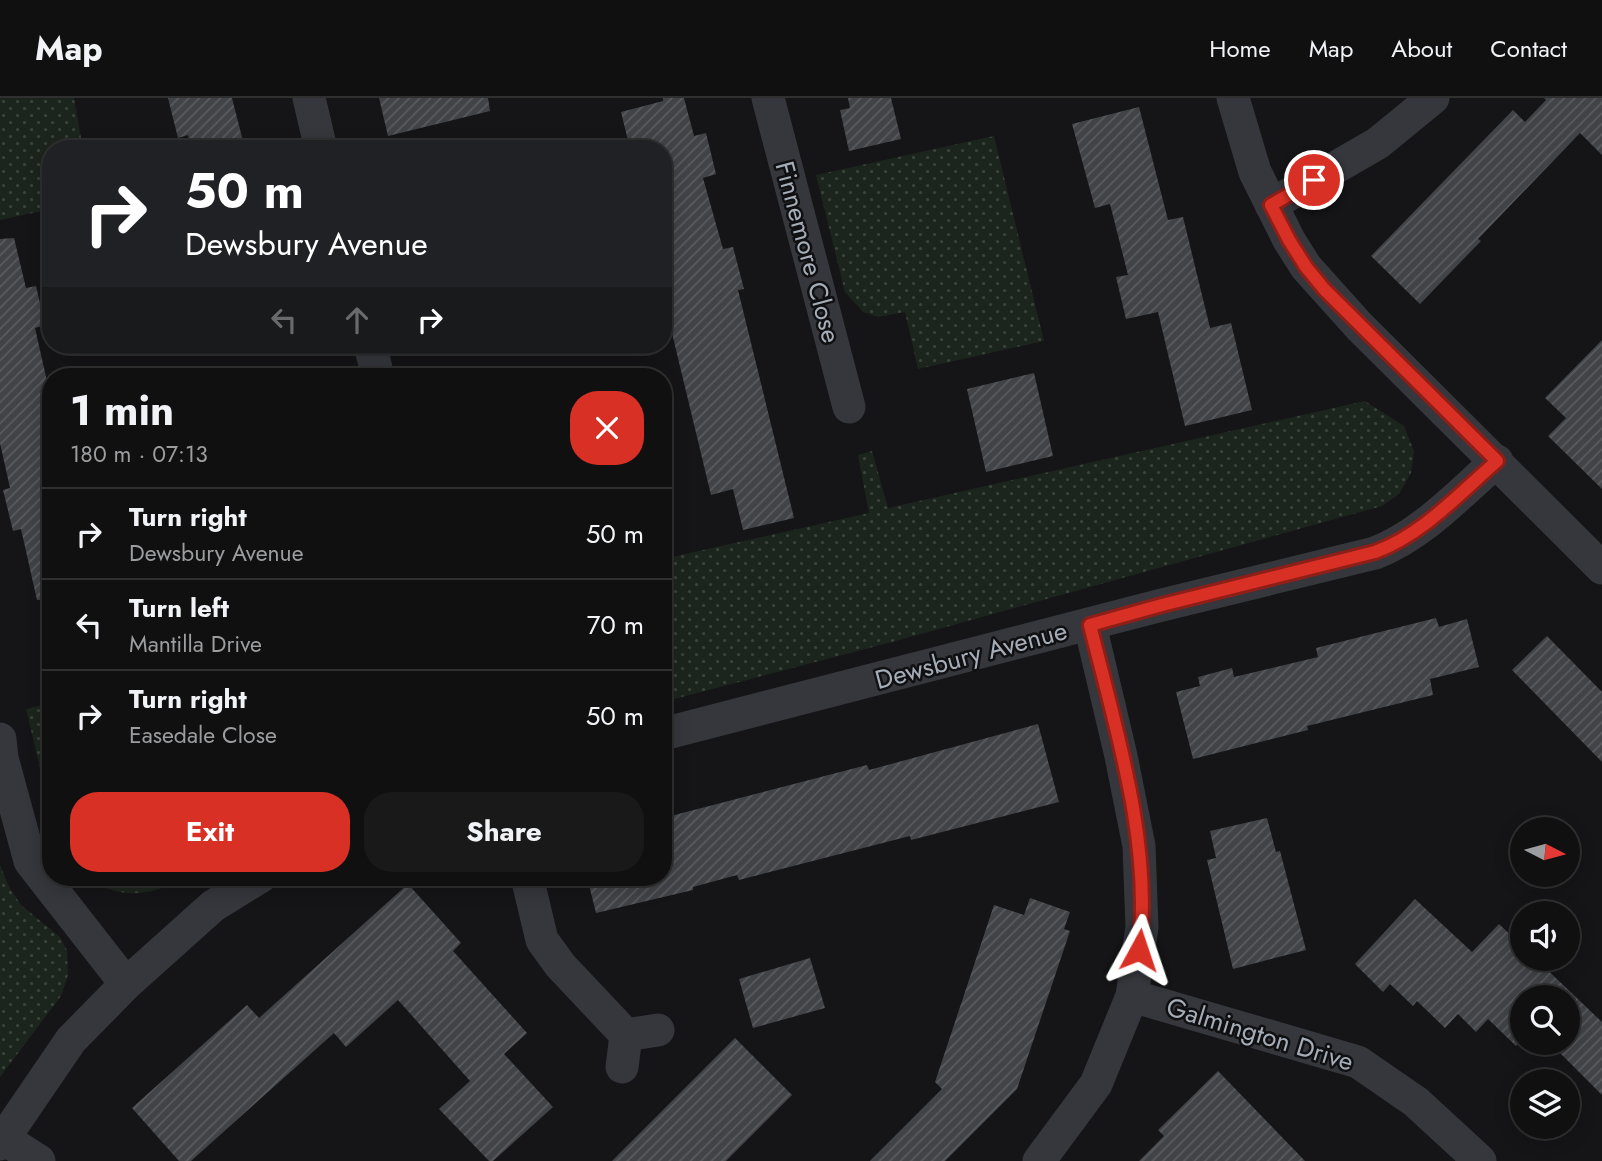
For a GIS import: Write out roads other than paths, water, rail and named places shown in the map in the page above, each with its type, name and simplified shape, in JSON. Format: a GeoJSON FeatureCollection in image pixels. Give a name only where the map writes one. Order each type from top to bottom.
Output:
{"type":"FeatureCollection","features":[{"type":"Feature","properties":{"kind":"street"},"geometry":{"type":"LineString","coordinates":[[309,98],[319,140]]}},
{"type":"Feature","properties":{"kind":"street","name":"Finnemore Close"},"geometry":{"type":"LineString","coordinates":[[768,98],[849,407]]}},
{"type":"Feature","properties":{"kind":"street"},"geometry":{"type":"LineString","coordinates":[[1233,98],[1255,172],[1300,258],[1324,289],[1602,568]]}},
{"type":"Feature","properties":{"kind":"street"},"geometry":{"type":"LineString","coordinates":[[1271,205],[1378,143],[1433,98]]}},
{"type":"Feature","properties":{"kind":"street","name":"Dewsbury Avenue"},"geometry":{"type":"LineString","coordinates":[[672,732],[1375,552],[1395,545],[1416,531],[1497,461]]}},
{"type":"Feature","properties":{"kind":"street"},"geometry":{"type":"LineString","coordinates":[[1039,1161],[1096,1084],[1132,996],[1142,927],[1139,846],[1122,756],[1090,625]]}},
{"type":"Feature","properties":{"kind":"street"},"geometry":{"type":"LineString","coordinates":[[0,739],[2,758],[30,861],[42,876]]}},
{"type":"Feature","properties":{"kind":"street"},"geometry":{"type":"LineString","coordinates":[[50,886],[126,984]]}},
{"type":"Feature","properties":{"kind":"street"},"geometry":{"type":"LineString","coordinates":[[39,1161],[1,1141],[71,1040],[126,984],[213,906],[245,886]]}},
{"type":"Feature","properties":{"kind":"street"},"geometry":{"type":"LineString","coordinates":[[529,886],[542,940],[624,1051],[658,1030]]}},
{"type":"Feature","properties":{"kind":"street","name":"Galmington Drive"},"geometry":{"type":"LineString","coordinates":[[1132,996],[1358,1062],[1416,1102],[1480,1161]]}}]}
